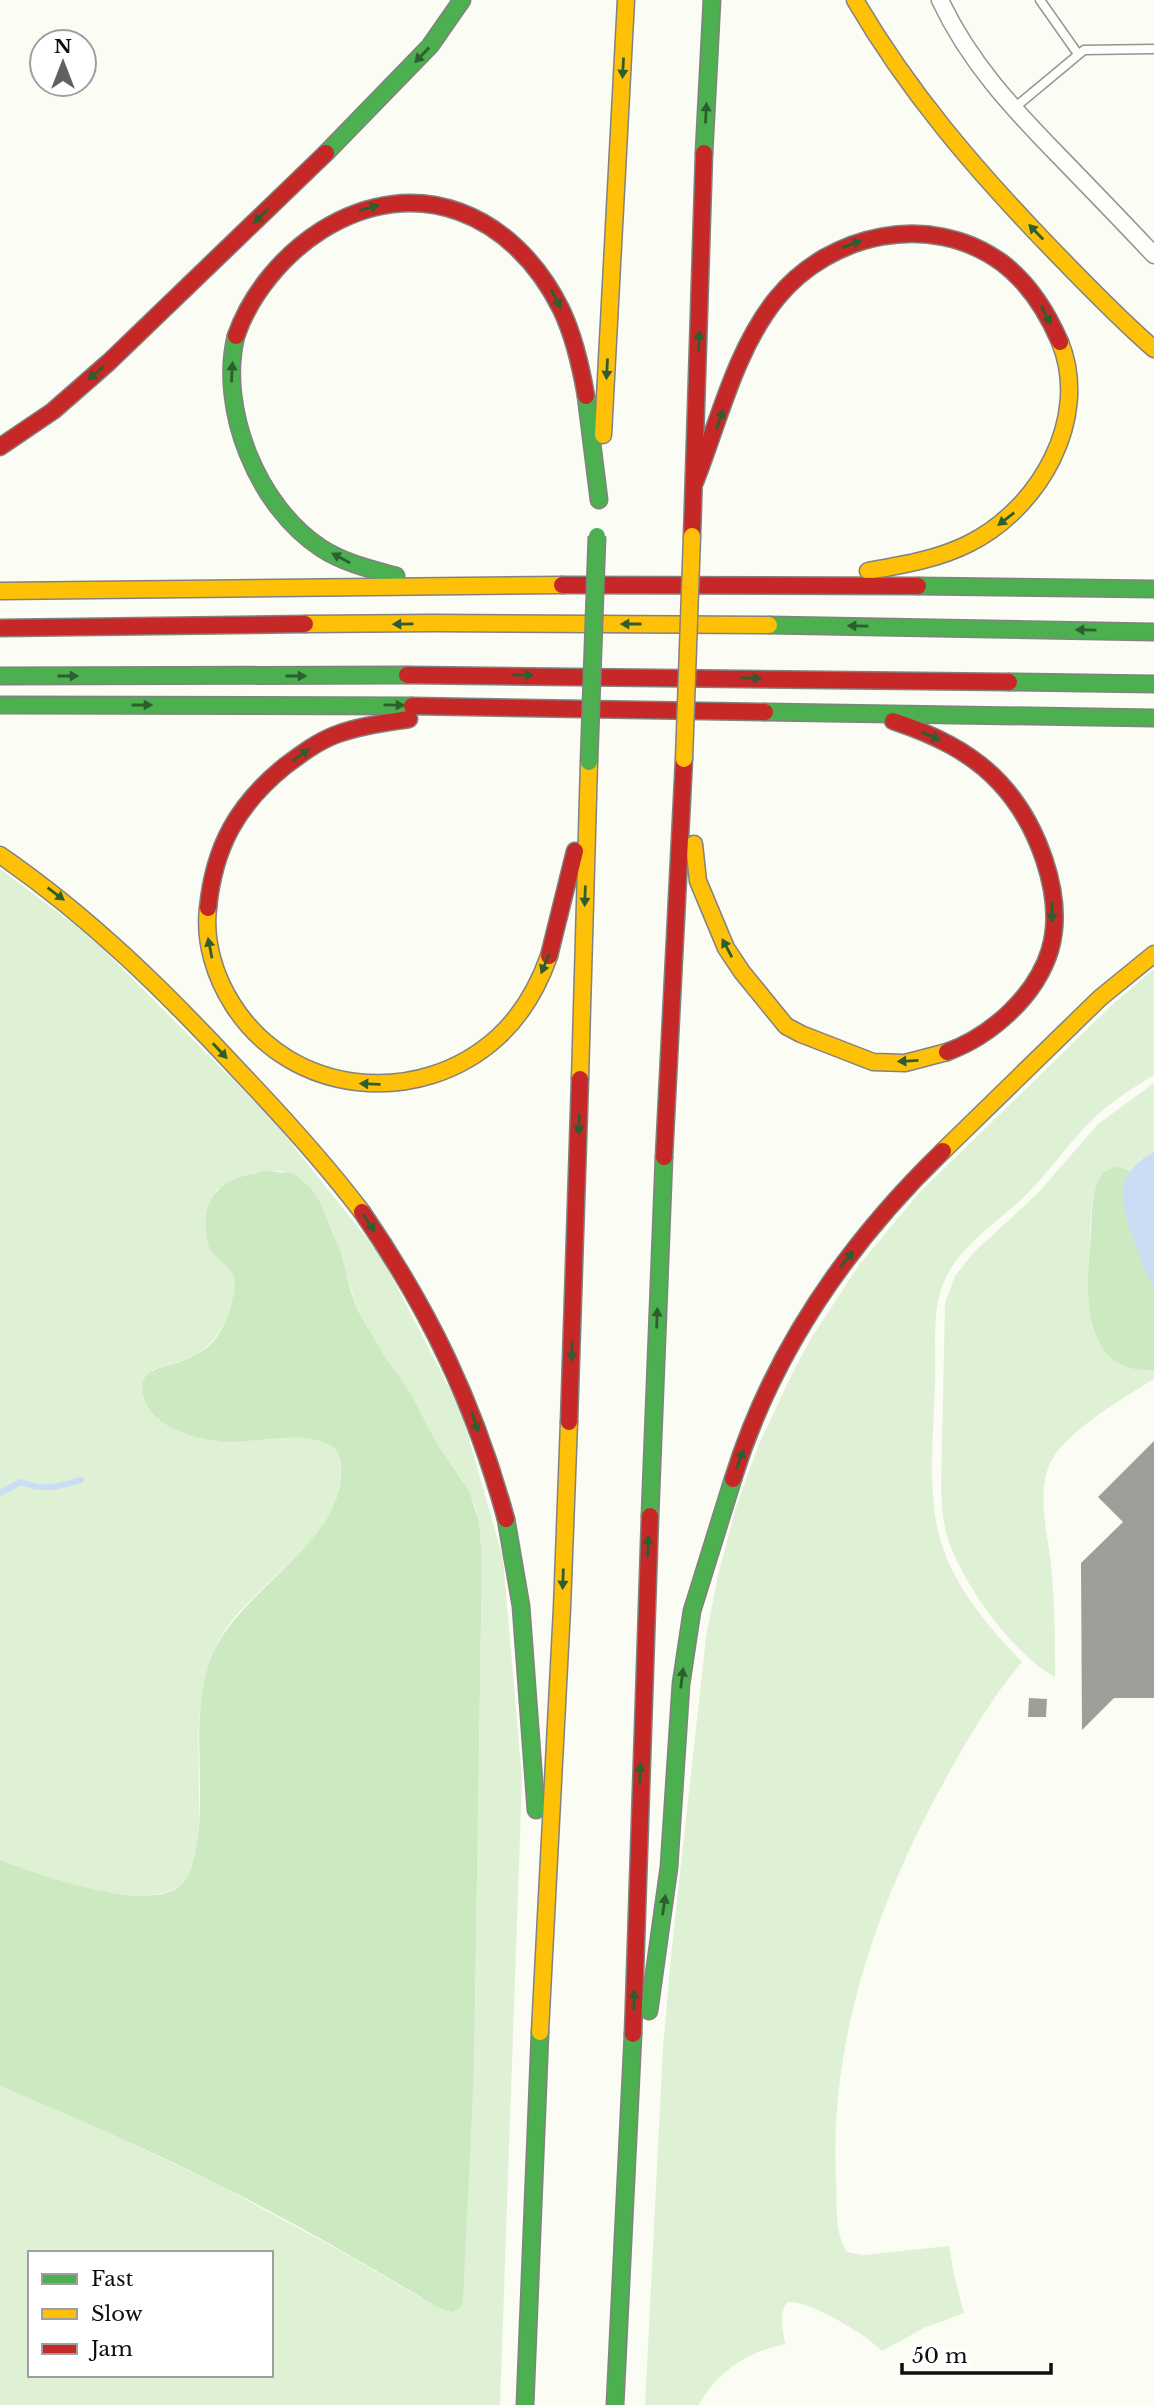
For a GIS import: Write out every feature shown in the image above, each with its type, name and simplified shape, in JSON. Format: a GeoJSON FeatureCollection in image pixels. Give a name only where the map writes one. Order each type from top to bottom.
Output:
{"type":"FeatureCollection","features":[{"type":"Feature","properties":{"kind":"highway"},"geometry":{"type":"LineString","coordinates":[[0,447],[52,411],[109,362],[314,165],[430,46],[462,0]]}},
{"type":"Feature","properties":{"kind":"highway"},"geometry":{"type":"LineString","coordinates":[[525,2405],[567,1482],[598,518],[626,0]]}},
{"type":"Feature","properties":{"kind":"highway"},"geometry":{"type":"LineString","coordinates":[[615,2405],[628,2166],[658,1283],[684,759],[704,157],[712,0]]}},
{"type":"Feature","properties":{"kind":"highway"},"geometry":{"type":"LineString","coordinates":[[855,0],[867,23],[901,72],[968,158],[1037,234],[1154,349]]}},
{"type":"Feature","properties":{"kind":"highway"},"geometry":{"type":"LineString","coordinates":[[429,585],[348,563],[306,536],[275,505],[264,487],[239,433],[234,413],[231,370],[235,343],[242,322],[259,291],[291,251],[352,213],[375,205],[396,202],[450,206],[506,235],[522,251],[552,291],[576,348],[582,373],[598,518]]}},
{"type":"Feature","properties":{"kind":"highway"},"geometry":{"type":"LineString","coordinates":[[695,482],[738,368],[757,330],[782,292],[809,266],[859,241],[914,232],[946,236],[966,243],[996,259],[1022,279],[1040,303],[1060,340],[1067,363],[1069,394],[1055,457],[1027,498],[984,535],[936,558],[789,584]]}},
{"type":"Feature","properties":{"kind":"highway"},"geometry":{"type":"LineString","coordinates":[[0,591],[429,585],[789,584],[1154,589]]}},
{"type":"Feature","properties":{"kind":"highway"},"geometry":{"type":"LineString","coordinates":[[0,628],[448,623],[853,626],[1154,632]]}},
{"type":"Feature","properties":{"kind":"highway"},"geometry":{"type":"LineString","coordinates":[[0,676],[503,675],[1154,684]]}},
{"type":"Feature","properties":{"kind":"highway"},"geometry":{"type":"LineString","coordinates":[[0,705],[358,705],[1154,718]]}},
{"type":"Feature","properties":{"kind":"highway"},"geometry":{"type":"LineString","coordinates":[[502,707],[365,725],[342,732],[314,746],[282,769],[249,800],[224,841],[214,868],[207,901],[206,926],[210,954],[220,981],[229,1000],[255,1034],[296,1066],[321,1076],[368,1085],[394,1084],[429,1077],[453,1067],[496,1039],[533,993],[550,954],[587,804]]}},
{"type":"Feature","properties":{"kind":"highway"},"geometry":{"type":"LineString","coordinates":[[684,759],[698,881],[728,953],[787,1027],[876,1063],[923,1060],[947,1053],[983,1035],[1012,1008],[1034,982],[1051,943],[1048,870],[1034,831],[1016,801],[979,762],[950,744],[900,723],[884,718],[842,713]]}},
{"type":"Feature","properties":{"kind":"highway"},"geometry":{"type":"LineString","coordinates":[[0,855],[61,898],[165,992],[292,1125],[337,1179],[404,1273],[442,1341],[470,1405],[492,1469],[506,1519],[520,1590],[535,1797],[542,1987]]}},
{"type":"Feature","properties":{"kind":"highway"},"geometry":{"type":"LineString","coordinates":[[628,2166],[669,1867],[681,1684],[692,1611],[738,1463],[759,1408],[776,1371],[812,1308],[836,1273],[915,1178],[1100,998],[1154,954]]}},
{"type":"Feature","properties":{"kind":"street"},"geometry":{"type":"LineString","coordinates":[[940,0],[950,22],[979,68],[1013,109],[1154,255]]}},
{"type":"Feature","properties":{"kind":"lane"},"geometry":{"type":"LineString","coordinates":[[1040,0],[1078,54]]}},
{"type":"Feature","properties":{"kind":"lane"},"geometry":{"type":"LineString","coordinates":[[1013,109],[1084,50],[1154,48]]}},
{"type":"Feature","properties":{"kind":"green space"},"geometry":{"type":"Polygon","coordinates":[[[0,869],[91,937],[271,1118],[381,1256],[461,1411],[503,1558],[522,1779],[500,2405],[0,2405],[0,2086],[90,2124],[221,2186],[423,2299],[474,2069],[482,1557],[479,1521],[462,1480],[436,1442],[410,1392],[358,1311],[331,1227],[282,1171],[253,1173],[216,1190],[212,1252],[234,1277],[234,1297],[227,1320],[207,1347],[187,1359],[152,1370],[157,1419],[196,1437],[221,1442],[300,1438],[316,1439],[328,1444],[337,1453],[341,1465],[336,1500],[323,1524],[306,1546],[245,1606],[227,1627],[214,1650],[200,1705],[199,1825],[196,1850],[192,1868],[183,1882],[174,1889],[157,1894],[136,1895],[87,1888],[0,1860],[0,869]]]}},
{"type":"Feature","properties":{"kind":"green space"},"geometry":{"type":"Polygon","coordinates":[[[1154,969],[1154,1075],[1115,1100],[1094,1118],[1027,1194],[962,1253],[946,1277],[936,1315],[932,1478],[939,1535],[952,1570],[972,1603],[1022,1662],[991,1703],[946,1778],[922,1824],[880,1921],[850,2022],[841,2074],[836,2126],[836,2207],[840,2236],[847,2252],[863,2255],[949,2246],[964,2313],[926,2327],[882,2351],[864,2336],[823,2312],[788,2302],[782,2316],[785,2344],[758,2352],[735,2365],[715,2382],[699,2405],[645,2405],[663,2047],[672,1946],[706,1637],[718,1575],[736,1507],[760,1442],[792,1374],[810,1340],[859,1265],[920,1192],[1115,1002],[1154,969]]]}},
{"type":"Feature","properties":{"kind":"green space"},"geometry":{"type":"Polygon","coordinates":[[[1154,1083],[1154,1152],[1140,1160],[1130,1171],[1117,1166],[1096,1191],[1091,1214],[1088,1283],[1093,1324],[1100,1342],[1112,1356],[1130,1366],[1154,1370],[1154,1379],[1099,1414],[1072,1436],[1053,1458],[1047,1471],[1043,1500],[1053,1588],[1055,1677],[1024,1654],[994,1620],[958,1564],[946,1533],[941,1488],[945,1303],[955,1276],[973,1253],[1039,1192],[1098,1124],[1154,1083]]]}},
{"type":"Feature","properties":{"kind":"green space"},"geometry":{"type":"Polygon","coordinates":[[[1117,1166],[1130,1171],[1123,1191],[1127,1216],[1154,1290],[1154,1370],[1130,1368],[1112,1358],[1093,1328],[1088,1269],[1094,1193],[1104,1172],[1117,1166]]]}},
{"type":"Feature","properties":{"kind":"green space"},"geometry":{"type":"Polygon","coordinates":[[[269,1171],[294,1174],[311,1188],[320,1202],[341,1253],[358,1311],[410,1392],[436,1442],[469,1491],[479,1521],[482,1557],[474,2069],[463,2300],[461,2307],[452,2312],[439,2308],[303,2229],[219,2185],[0,2086],[0,1860],[38,1874],[115,1893],[140,1896],[161,1894],[183,1883],[192,1867],[198,1838],[200,1712],[209,1663],[222,1637],[240,1613],[308,1544],[326,1520],[338,1494],[341,1465],[336,1451],[325,1443],[292,1438],[222,1442],[195,1437],[161,1421],[150,1410],[143,1395],[142,1387],[146,1376],[156,1369],[198,1354],[219,1334],[230,1310],[235,1280],[208,1243],[206,1214],[215,1193],[223,1186],[244,1176],[269,1171]]]}},
{"type":"Feature","properties":{"kind":"water"},"geometry":{"type":"Polygon","coordinates":[[[1154,1152],[1154,1290],[1125,1211],[1123,1189],[1130,1172],[1138,1162],[1154,1152]]]}},
{"type":"Feature","properties":{"kind":"building"},"geometry":{"type":"Polygon","coordinates":[[[1154,1441],[1154,1698],[1114,1698],[1082,1730],[1081,1563],[1123,1522],[1098,1497],[1154,1441]]]}},
{"type":"Feature","properties":{"kind":"building"},"geometry":{"type":"Polygon","coordinates":[[[1029,1698],[1047,1699],[1046,1717],[1028,1717],[1029,1698]]]}},
{"type":"Feature","properties":{"kind":"waterway"},"geometry":{"type":"LineString","coordinates":[[0,1493],[21,1482],[44,1487],[81,1480]]}},
{"type":"Feature","properties":{"kind":"traffic: fast"},"geometry":{"type":"LineString","coordinates":[[326,153],[430,46],[462,0]]}},
{"type":"Feature","properties":{"kind":"traffic: fast"},"geometry":{"type":"LineString","coordinates":[[704,153],[712,0]]}},
{"type":"Feature","properties":{"kind":"traffic: fast"},"geometry":{"type":"LineString","coordinates":[[236,336],[232,364],[238,424],[248,454],[279,508],[299,530],[321,548],[357,565],[396,576]]}},
{"type":"Feature","properties":{"kind":"traffic: fast"},"geometry":{"type":"LineString","coordinates":[[586,396],[599,500]]}},
{"type":"Feature","properties":{"kind":"traffic: fast"},"geometry":{"type":"LineString","coordinates":[[589,762],[597,536]]}},
{"type":"Feature","properties":{"kind":"traffic: fast"},"geometry":{"type":"LineString","coordinates":[[918,586],[1154,589]]}},
{"type":"Feature","properties":{"kind":"traffic: fast"},"geometry":{"type":"LineString","coordinates":[[769,625],[1154,632]]}},
{"type":"Feature","properties":{"kind":"traffic: fast"},"geometry":{"type":"LineString","coordinates":[[0,676],[407,675]]}},
{"type":"Feature","properties":{"kind":"traffic: fast"},"geometry":{"type":"LineString","coordinates":[[1009,682],[1154,684]]}},
{"type":"Feature","properties":{"kind":"traffic: fast"},"geometry":{"type":"LineString","coordinates":[[0,705],[412,706]]}},
{"type":"Feature","properties":{"kind":"traffic: fast"},"geometry":{"type":"LineString","coordinates":[[765,712],[1154,718]]}},
{"type":"Feature","properties":{"kind":"traffic: fast"},"geometry":{"type":"LineString","coordinates":[[650,1516],[664,1157]]}},
{"type":"Feature","properties":{"kind":"traffic: fast"},"geometry":{"type":"LineString","coordinates":[[649,2011],[669,1867],[681,1684],[692,1611],[733,1479]]}},
{"type":"Feature","properties":{"kind":"traffic: fast"},"geometry":{"type":"LineString","coordinates":[[506,1519],[521,1606],[536,1810]]}},
{"type":"Feature","properties":{"kind":"traffic: fast"},"geometry":{"type":"LineString","coordinates":[[525,2405],[540,2032]]}},
{"type":"Feature","properties":{"kind":"traffic: fast"},"geometry":{"type":"LineString","coordinates":[[615,2405],[633,2034]]}},
{"type":"Feature","properties":{"kind":"traffic: slow"},"geometry":{"type":"LineString","coordinates":[[603,435],[626,0]]}},
{"type":"Feature","properties":{"kind":"traffic: slow"},"geometry":{"type":"LineString","coordinates":[[855,0],[897,66],[968,157],[1073,271],[1154,349]]}},
{"type":"Feature","properties":{"kind":"traffic: slow"},"geometry":{"type":"LineString","coordinates":[[868,571],[920,561],[958,549],[995,527],[1018,508],[1037,484],[1052,458],[1063,430],[1069,401],[1068,371],[1060,342]]}},
{"type":"Feature","properties":{"kind":"traffic: slow"},"geometry":{"type":"LineString","coordinates":[[684,759],[692,536]]}},
{"type":"Feature","properties":{"kind":"traffic: slow"},"geometry":{"type":"LineString","coordinates":[[0,591],[562,585]]}},
{"type":"Feature","properties":{"kind":"traffic: slow"},"geometry":{"type":"LineString","coordinates":[[305,624],[769,625]]}},
{"type":"Feature","properties":{"kind":"traffic: slow"},"geometry":{"type":"LineString","coordinates":[[580,1079],[589,762]]}},
{"type":"Feature","properties":{"kind":"traffic: slow"},"geometry":{"type":"LineString","coordinates":[[694,844],[698,881],[726,948],[786,1026],[873,1062],[905,1063],[947,1052]]}},
{"type":"Feature","properties":{"kind":"traffic: slow"},"geometry":{"type":"LineString","coordinates":[[0,855],[65,904],[155,985],[287,1123],[362,1212]]}},
{"type":"Feature","properties":{"kind":"traffic: slow"},"geometry":{"type":"LineString","coordinates":[[208,908],[209,946],[216,971],[233,1005],[258,1035],[288,1059],[322,1074],[358,1082],[395,1083],[431,1075],[466,1060],[498,1037],[515,1019],[540,979],[549,956]]}},
{"type":"Feature","properties":{"kind":"traffic: slow"},"geometry":{"type":"LineString","coordinates":[[943,1151],[1100,998],[1154,954]]}},
{"type":"Feature","properties":{"kind":"traffic: slow"},"geometry":{"type":"LineString","coordinates":[[540,2032],[569,1422]]}},
{"type":"Feature","properties":{"kind":"traffic: jam"},"geometry":{"type":"LineString","coordinates":[[0,447],[53,411],[109,362],[326,153]]}},
{"type":"Feature","properties":{"kind":"traffic: jam"},"geometry":{"type":"LineString","coordinates":[[692,536],[704,153]]}},
{"type":"Feature","properties":{"kind":"traffic: jam"},"geometry":{"type":"LineString","coordinates":[[236,336],[250,305],[270,276],[295,251],[322,230],[358,213],[393,204],[427,204],[460,212],[490,227],[517,248],[541,276],[570,330],[586,396]]}},
{"type":"Feature","properties":{"kind":"traffic: jam"},"geometry":{"type":"LineString","coordinates":[[695,482],[729,387],[762,318],[799,276],[824,258],[852,245],[882,237],[913,234],[944,237],[973,246],[1001,262],[1020,279],[1043,309],[1060,342]]}},
{"type":"Feature","properties":{"kind":"traffic: jam"},"geometry":{"type":"LineString","coordinates":[[562,585],[918,586]]}},
{"type":"Feature","properties":{"kind":"traffic: jam"},"geometry":{"type":"LineString","coordinates":[[0,628],[305,624]]}},
{"type":"Feature","properties":{"kind":"traffic: jam"},"geometry":{"type":"LineString","coordinates":[[407,675],[1009,682]]}},
{"type":"Feature","properties":{"kind":"traffic: jam"},"geometry":{"type":"LineString","coordinates":[[412,706],[765,712]]}},
{"type":"Feature","properties":{"kind":"traffic: jam"},"geometry":{"type":"LineString","coordinates":[[208,908],[222,847],[241,812],[268,781],[297,757],[328,738],[362,727],[409,719]]}},
{"type":"Feature","properties":{"kind":"traffic: jam"},"geometry":{"type":"LineString","coordinates":[[893,721],[950,745],[976,761],[999,782],[1025,817],[1036,838],[1051,883],[1054,929],[1050,950],[1034,983],[1023,998],[995,1025],[980,1036],[947,1052]]}},
{"type":"Feature","properties":{"kind":"traffic: jam"},"geometry":{"type":"LineString","coordinates":[[664,1157],[684,759]]}},
{"type":"Feature","properties":{"kind":"traffic: jam"},"geometry":{"type":"LineString","coordinates":[[549,956],[575,851]]}},
{"type":"Feature","properties":{"kind":"traffic: jam"},"geometry":{"type":"LineString","coordinates":[[569,1422],[580,1079]]}},
{"type":"Feature","properties":{"kind":"traffic: jam"},"geometry":{"type":"LineString","coordinates":[[733,1479],[769,1388],[817,1302],[876,1223],[943,1151]]}},
{"type":"Feature","properties":{"kind":"traffic: jam"},"geometry":{"type":"LineString","coordinates":[[362,1212],[409,1285],[447,1359],[480,1436],[506,1519]]}},
{"type":"Feature","properties":{"kind":"traffic: jam"},"geometry":{"type":"LineString","coordinates":[[633,2034],[650,1516]]}}]}
